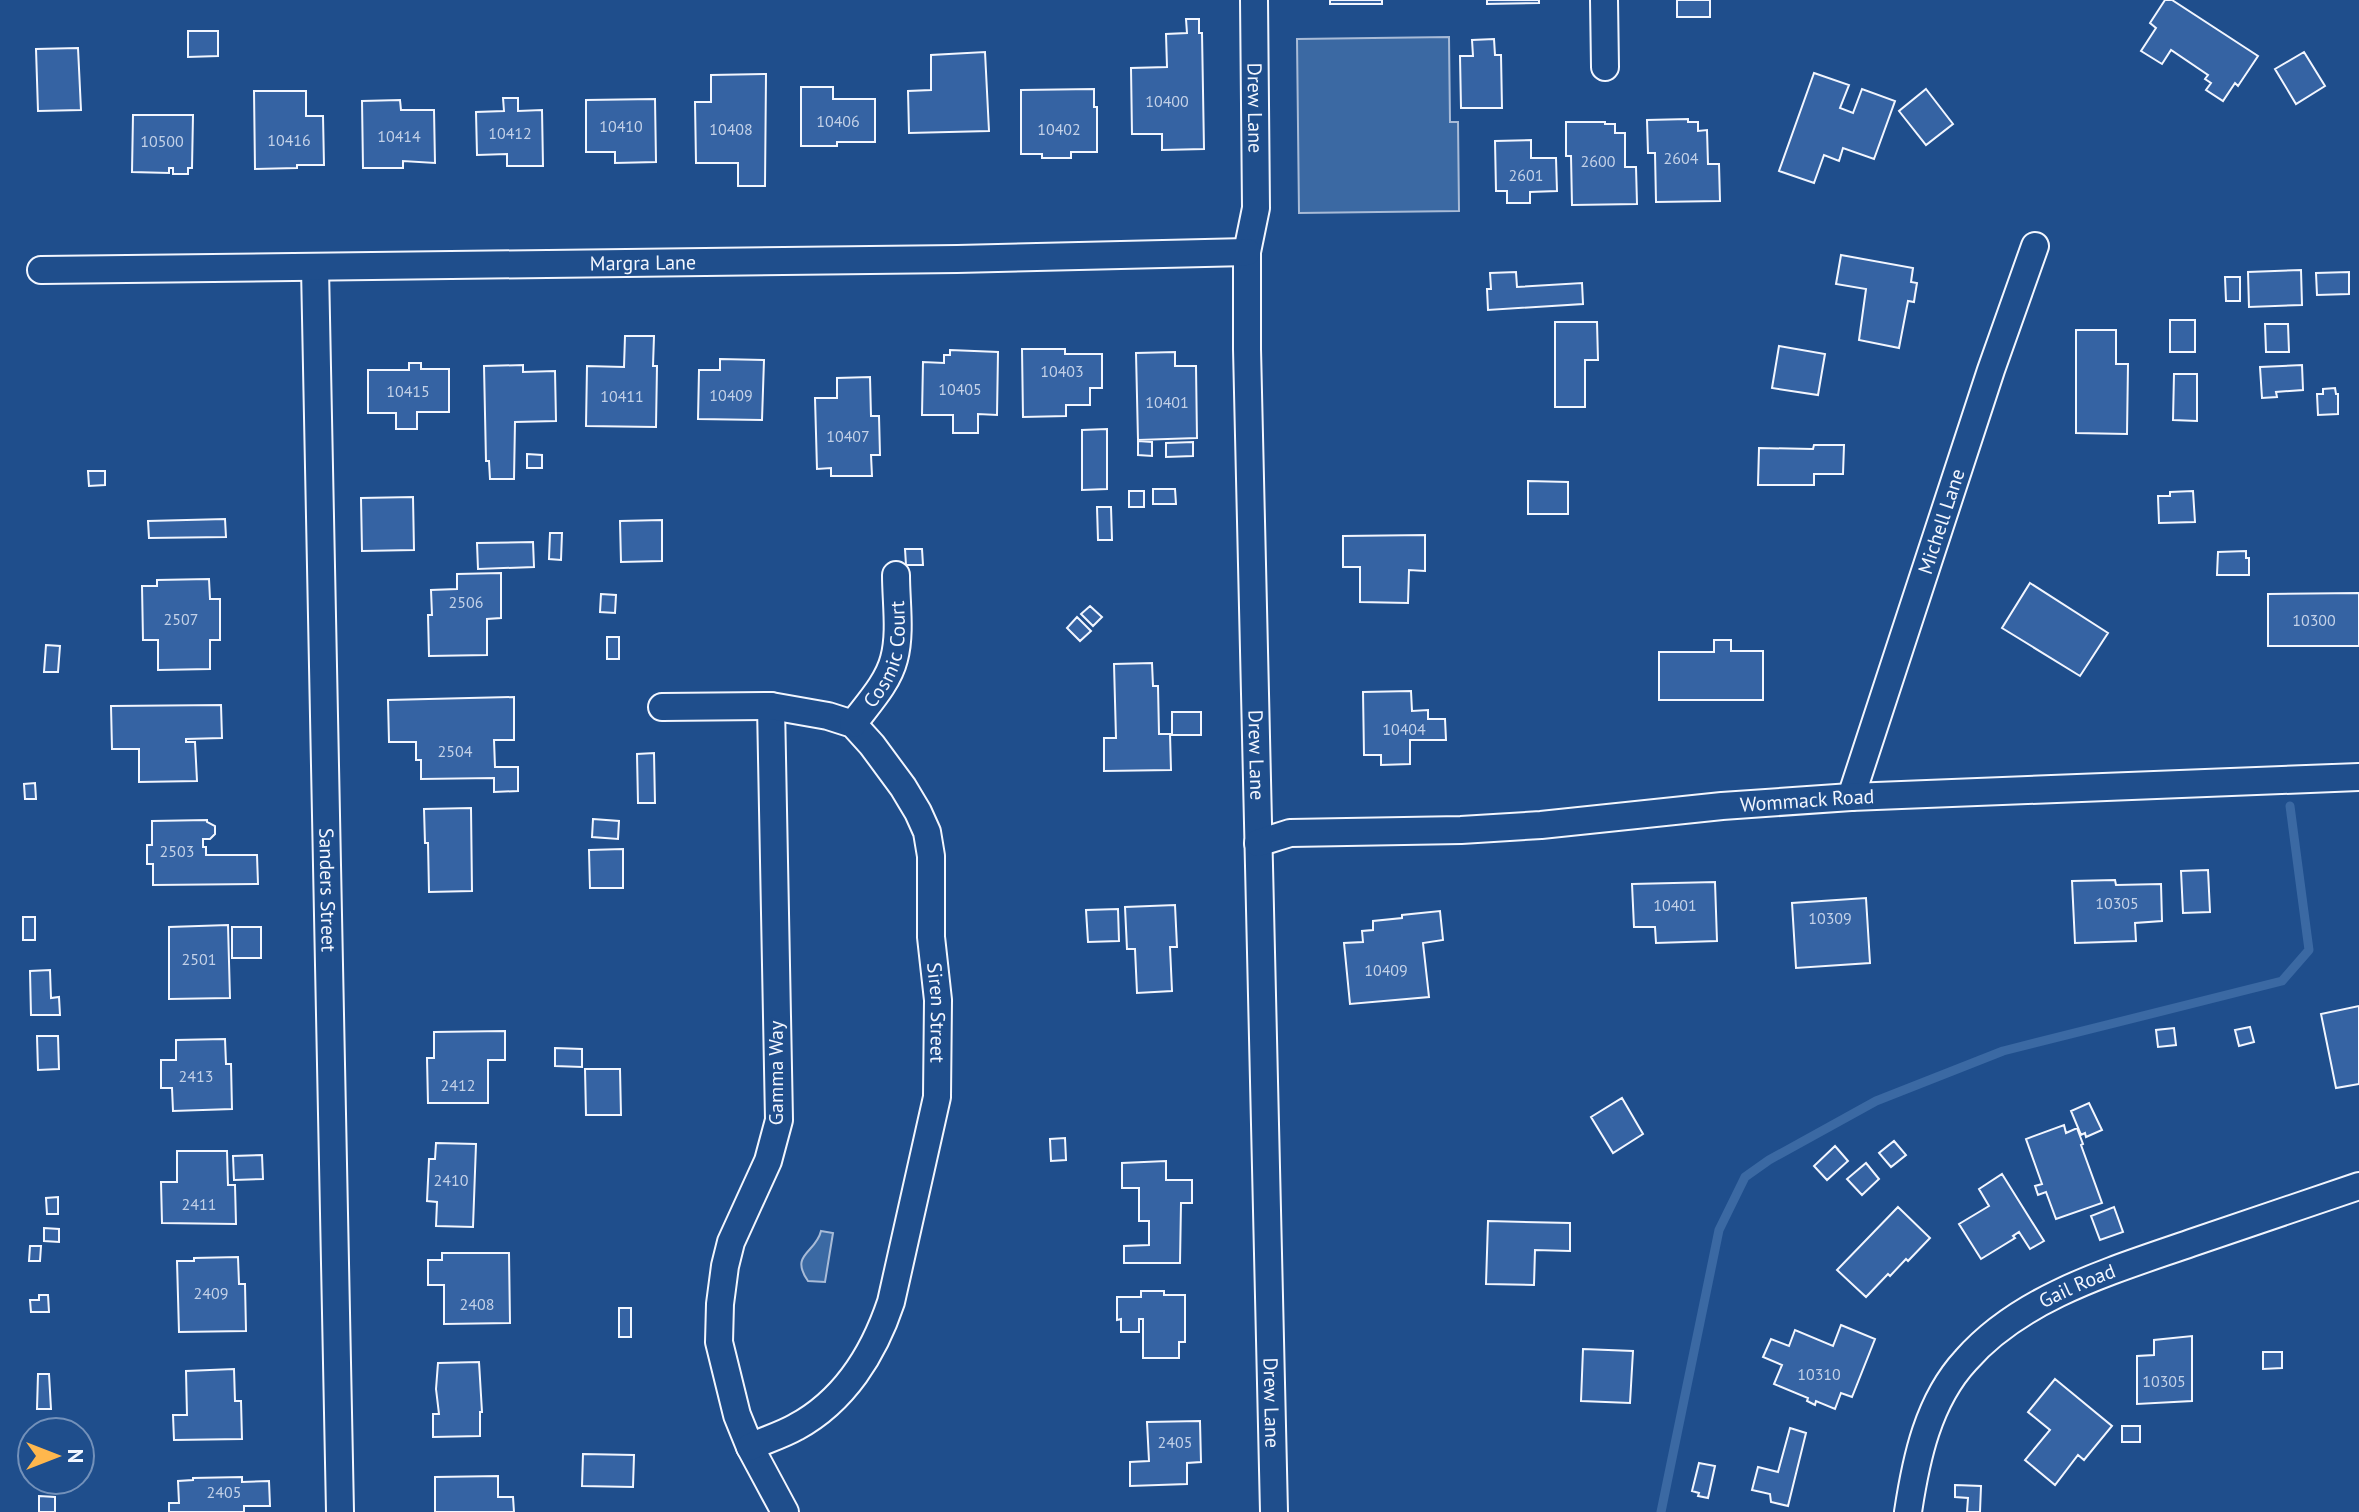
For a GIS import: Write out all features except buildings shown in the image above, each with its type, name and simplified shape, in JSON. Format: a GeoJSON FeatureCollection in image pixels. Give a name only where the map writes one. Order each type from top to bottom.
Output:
{"type":"FeatureCollection","features":[{"type":"Feature","properties":{"kind":"street","name":"Drew Lane"},"geometry":{"type":"LineString","coordinates":[[1254,0],[1256,208],[1247,252],[1274,1512]]}},
{"type":"Feature","properties":{"kind":"street"},"geometry":{"type":"LineString","coordinates":[[1604,0],[1605,67]]}},
{"type":"Feature","properties":{"kind":"street","name":"Michell Lane"},"geometry":{"type":"LineString","coordinates":[[1851,797],[1991,370],[2035,246]]}},
{"type":"Feature","properties":{"kind":"street","name":"Margra Lane"},"geometry":{"type":"LineString","coordinates":[[41,270],[957,259],[1247,252]]}},
{"type":"Feature","properties":{"kind":"street","name":"Sanders Street"},"geometry":{"type":"LineString","coordinates":[[315,268],[340,1512]]}},
{"type":"Feature","properties":{"kind":"street","name":"Cosmic Court"},"geometry":{"type":"LineString","coordinates":[[853,724],[886,677],[894,660],[897,637],[896,575]]}},
{"type":"Feature","properties":{"kind":"street"},"geometry":{"type":"LineString","coordinates":[[662,707],[771,706],[828,716],[853,724]]}},
{"type":"Feature","properties":{"kind":"street","name":"Gamma Way"},"geometry":{"type":"LineString","coordinates":[[771,706],[779,1120],[768,1161],[731,1242],[725,1266],[719,1342],[737,1415],[750,1447],[785,1512]]}},
{"type":"Feature","properties":{"kind":"street","name":"Siren Street"},"geometry":{"type":"LineString","coordinates":[[750,1447],[795,1428],[815,1415],[849,1382],[866,1359],[891,1302],[937,1097],[938,1000],[931,924],[931,856],[927,832],[903,787],[853,724]]}},
{"type":"Feature","properties":{"kind":"street","name":"Wommack Road"},"geometry":{"type":"LineString","coordinates":[[1258,843],[1290,833],[1461,830],[1541,825],[1722,806],[1851,797],[2359,777]]}},
{"type":"Feature","properties":{"kind":"street","name":"Gail Road"},"geometry":{"type":"LineString","coordinates":[[1908,1512],[1924,1434],[1942,1396],[1964,1361],[1991,1336],[2064,1291],[2105,1273],[2359,1186]]}},
{"type":"Feature","properties":{"kind":"water"},"geometry":{"type":"Polygon","coordinates":[[[1449,37],[1450,122],[1458,122],[1459,211],[1299,213],[1297,39],[1449,37]]]}},
{"type":"Feature","properties":{"kind":"water"},"geometry":{"type":"Polygon","coordinates":[[[821,1231],[833,1233],[825,1282],[808,1281],[801,1265],[802,1259],[821,1231]]]}},
{"type":"Feature","properties":{"kind":"waterway"},"geometry":{"type":"LineString","coordinates":[[1661,1512],[1719,1230],[1745,1177],[1769,1160],[1876,1101],[2003,1051],[2282,981],[2309,950],[2290,806]]}}]}
